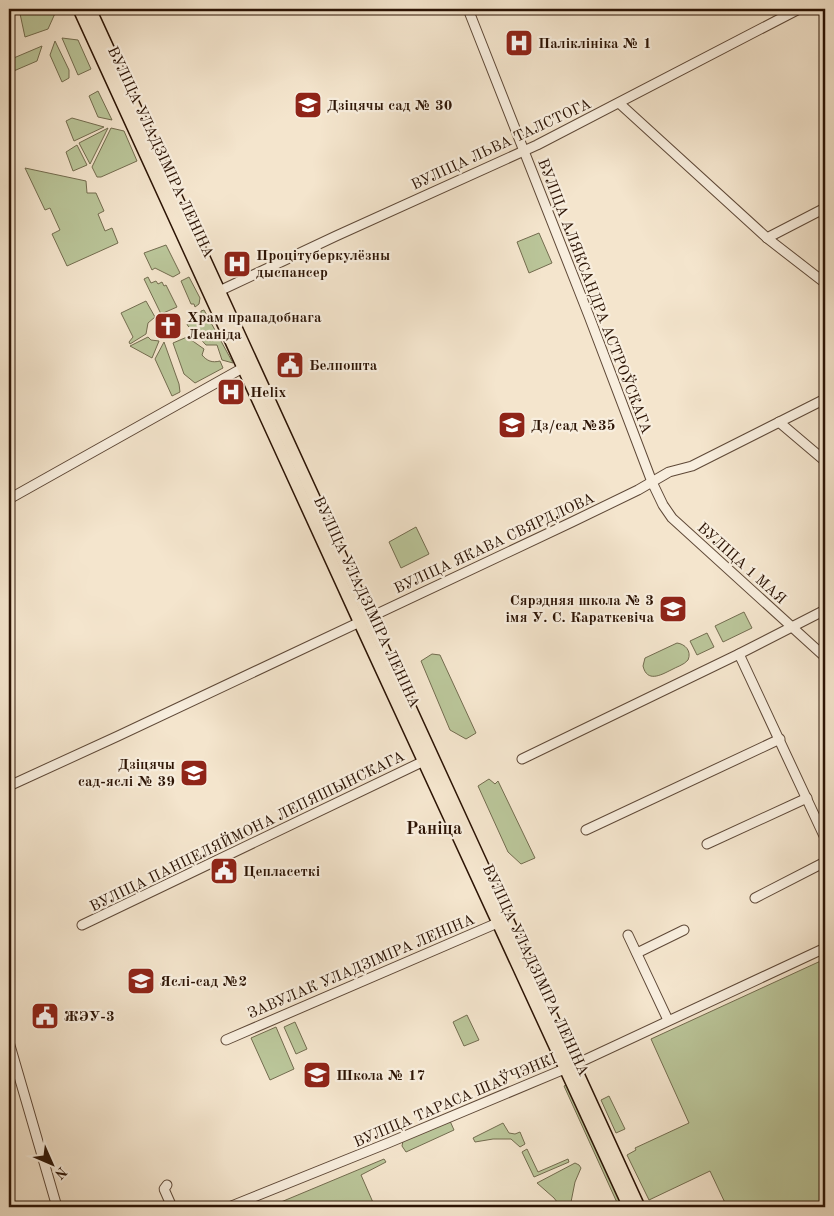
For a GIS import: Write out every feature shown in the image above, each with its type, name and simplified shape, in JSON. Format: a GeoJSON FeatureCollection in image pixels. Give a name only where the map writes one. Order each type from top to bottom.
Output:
{"type":"FeatureCollection","features":[{"type":"Feature","properties":{"kind":"main road","name":"ВУЛІЦА УЛАДЗІМІРА ЛЕНІНА"},"geometry":{"type":"LineString","coordinates":[[79,9],[215,293]]}},
{"type":"Feature","properties":{"kind":"main road","name":"ВУЛІЦА УЛАДЗІМІРА ЛЕНІНА"},"geometry":{"type":"LineString","coordinates":[[90,9],[215,293],[364,619],[570,1067],[639,1207]]}},
{"type":"Feature","properties":{"kind":"main road","name":"ВУЛІЦА УЛАДЗІМІРА ЛЕНІНА"},"geometry":{"type":"LineString","coordinates":[[364,619],[424,761],[502,920]]}},
{"type":"Feature","properties":{"kind":"main road","name":"ВУЛІЦА УЛАДЗІМІРА ЛЕНІНА"},"geometry":{"type":"LineString","coordinates":[[570,1067],[629,1207]]}},
{"type":"Feature","properties":{"kind":"street","name":"ВУЛІЦА АЛЯКСАНДРА АСТРОЎСКАГА"},"geometry":{"type":"LineString","coordinates":[[468,9],[603,351],[652,482]]}},
{"type":"Feature","properties":{"kind":"street","name":"ВУЛІЦА ЛЬВА ТАЛСТОГА"},"geometry":{"type":"LineString","coordinates":[[215,293],[524,151],[799,9]]}},
{"type":"Feature","properties":{"kind":"street"},"geometry":{"type":"LineString","coordinates":[[619,103],[767,238],[825,283]]}},
{"type":"Feature","properties":{"kind":"street"},"geometry":{"type":"LineString","coordinates":[[767,238],[825,208]]}},
{"type":"Feature","properties":{"kind":"street"},"geometry":{"type":"LineString","coordinates":[[9,499],[248,365]]}},
{"type":"Feature","properties":{"kind":"street","name":"ВУЛІЦА ЯКАВА СВЯРДЛОВА"},"geometry":{"type":"LineString","coordinates":[[9,786],[572,522],[638,490],[669,472],[692,466],[825,399]]}},
{"type":"Feature","properties":{"kind":"street"},"geometry":{"type":"LineString","coordinates":[[779,422],[825,461]]}},
{"type":"Feature","properties":{"kind":"street","name":"ВУЛІЦА 1 МАЯ"},"geometry":{"type":"LineString","coordinates":[[652,482],[663,505],[672,518],[825,657]]}},
{"type":"Feature","properties":{"kind":"street"},"geometry":{"type":"LineString","coordinates":[[522,760],[793,628],[825,610]]}},
{"type":"Feature","properties":{"kind":"street"},"geometry":{"type":"LineString","coordinates":[[739,654],[825,838]]}},
{"type":"Feature","properties":{"kind":"street"},"geometry":{"type":"LineString","coordinates":[[586,830],[780,739]]}},
{"type":"Feature","properties":{"kind":"street","name":"ВУЛІЦА ПАНЦЕЛЯЙМОНА ЛЕПЯШЫНСКАГА"},"geometry":{"type":"LineString","coordinates":[[82,925],[424,761]]}},
{"type":"Feature","properties":{"kind":"street"},"geometry":{"type":"LineString","coordinates":[[707,844],[807,798]]}},
{"type":"Feature","properties":{"kind":"street"},"geometry":{"type":"LineString","coordinates":[[755,898],[825,862]]}},
{"type":"Feature","properties":{"kind":"street","name":"ЗАВУЛАК УЛАДЗІМІРА ЛЕНІНА"},"geometry":{"type":"LineString","coordinates":[[226,1040],[502,920]]}},
{"type":"Feature","properties":{"kind":"street"},"geometry":{"type":"LineString","coordinates":[[637,954],[684,930]]}},
{"type":"Feature","properties":{"kind":"street"},"geometry":{"type":"LineString","coordinates":[[628,935],[668,1020]]}},
{"type":"Feature","properties":{"kind":"street","name":"ВУЛІЦА ТАРАСА ШАЎЧЭНКІ"},"geometry":{"type":"LineString","coordinates":[[229,1207],[404,1137],[570,1067],[825,948]]}},
{"type":"Feature","properties":{"kind":"street"},"geometry":{"type":"LineString","coordinates":[[9,1042],[57,1207]]}},
{"type":"Feature","properties":{"kind":"street"},"geometry":{"type":"LineString","coordinates":[[167,1185],[164,1189],[172,1207]]}},
{"type":"Feature","properties":{"kind":"green space"},"geometry":{"type":"Polygon","coordinates":[[[19,9],[57,9],[48,29],[25,37],[19,9]]]}},
{"type":"Feature","properties":{"kind":"green space"},"geometry":{"type":"Polygon","coordinates":[[[62,38],[78,40],[91,69],[78,75],[62,38]]]}},
{"type":"Feature","properties":{"kind":"green space"},"geometry":{"type":"Polygon","coordinates":[[[55,41],[69,70],[69,78],[62,82],[50,55],[55,41]]]}},
{"type":"Feature","properties":{"kind":"green space"},"geometry":{"type":"Polygon","coordinates":[[[42,46],[37,61],[9,73],[9,60],[42,46]]]}},
{"type":"Feature","properties":{"kind":"green space"},"geometry":{"type":"Polygon","coordinates":[[[98,91],[112,120],[98,117],[89,96],[98,91]]]}},
{"type":"Feature","properties":{"kind":"green space"},"geometry":{"type":"Polygon","coordinates":[[[72,118],[104,127],[74,141],[66,121],[72,118]]]}},
{"type":"Feature","properties":{"kind":"green space"},"geometry":{"type":"Polygon","coordinates":[[[108,128],[90,164],[79,143],[108,128]]]}},
{"type":"Feature","properties":{"kind":"green space"},"geometry":{"type":"Polygon","coordinates":[[[111,128],[124,131],[137,161],[97,177],[92,167],[111,128]]]}},
{"type":"Feature","properties":{"kind":"green space"},"geometry":{"type":"Polygon","coordinates":[[[77,145],[87,165],[73,171],[66,152],[77,145]]]}},
{"type":"Feature","properties":{"kind":"green space"},"geometry":{"type":"Polygon","coordinates":[[[25,168],[86,181],[87,193],[96,193],[104,211],[98,214],[105,231],[112,228],[118,243],[67,266],[52,234],[60,230],[50,208],[45,210],[25,168]]]}},
{"type":"Feature","properties":{"kind":"green space"},"geometry":{"type":"Polygon","coordinates":[[[539,233],[552,263],[529,273],[517,242],[539,233]]]}},
{"type":"Feature","properties":{"kind":"green space"},"geometry":{"type":"Polygon","coordinates":[[[166,245],[180,273],[173,277],[155,268],[152,270],[144,253],[166,245]]]}},
{"type":"Feature","properties":{"kind":"green space"},"geometry":{"type":"Polygon","coordinates":[[[148,277],[151,283],[156,281],[158,284],[162,282],[164,286],[166,285],[177,307],[161,314],[144,279],[148,277]]]}},
{"type":"Feature","properties":{"kind":"green space"},"geometry":{"type":"Polygon","coordinates":[[[189,277],[200,298],[199,304],[195,307],[194,304],[191,304],[181,281],[189,277]]]}},
{"type":"Feature","properties":{"kind":"green space"},"geometry":{"type":"Polygon","coordinates":[[[146,301],[155,317],[148,323],[146,334],[130,344],[129,342],[133,337],[121,313],[146,301]]]}},
{"type":"Feature","properties":{"kind":"green space"},"geometry":{"type":"Polygon","coordinates":[[[204,310],[233,363],[222,360],[217,345],[206,345],[188,326],[187,324],[192,320],[197,323],[201,320],[201,311],[204,310]]]}},
{"type":"Feature","properties":{"kind":"green space"},"geometry":{"type":"Polygon","coordinates":[[[148,337],[151,340],[159,341],[152,358],[130,346],[148,337]]]}},
{"type":"Feature","properties":{"kind":"green space"},"geometry":{"type":"Polygon","coordinates":[[[187,337],[204,349],[202,355],[206,359],[212,362],[220,361],[223,368],[195,383],[184,374],[173,343],[187,337]]]}},
{"type":"Feature","properties":{"kind":"green space"},"geometry":{"type":"Polygon","coordinates":[[[164,342],[179,384],[180,392],[172,396],[155,359],[164,342]]]}},
{"type":"Feature","properties":{"kind":"green space"},"geometry":{"type":"Polygon","coordinates":[[[416,527],[429,554],[401,568],[389,542],[416,527]]]}},
{"type":"Feature","properties":{"kind":"green space"},"geometry":{"type":"Polygon","coordinates":[[[744,612],[752,628],[723,642],[715,626],[744,612]]]}},
{"type":"Feature","properties":{"kind":"green space"},"geometry":{"type":"Polygon","coordinates":[[[707,633],[714,647],[697,655],[690,641],[707,633]]]}},
{"type":"Feature","properties":{"kind":"green space"},"geometry":{"type":"Polygon","coordinates":[[[677,643],[687,648],[688,660],[682,665],[659,675],[651,676],[645,671],[643,666],[645,658],[677,643]]]}},
{"type":"Feature","properties":{"kind":"green space"},"geometry":{"type":"Polygon","coordinates":[[[432,654],[440,655],[476,733],[466,739],[450,730],[421,661],[432,654]]]}},
{"type":"Feature","properties":{"kind":"green space"},"geometry":{"type":"Polygon","coordinates":[[[489,779],[495,784],[498,781],[535,858],[521,864],[508,852],[478,786],[489,779]]]}},
{"type":"Feature","properties":{"kind":"green space"},"geometry":{"type":"Polygon","coordinates":[[[825,959],[825,1207],[727,1207],[710,1171],[649,1200],[627,1155],[636,1150],[635,1148],[689,1123],[651,1039],[825,959]]]}},
{"type":"Feature","properties":{"kind":"green space"},"geometry":{"type":"Polygon","coordinates":[[[467,1015],[479,1040],[464,1046],[453,1022],[467,1015]]]}},
{"type":"Feature","properties":{"kind":"green space"},"geometry":{"type":"Polygon","coordinates":[[[295,1022],[307,1049],[296,1054],[284,1027],[295,1022]]]}},
{"type":"Feature","properties":{"kind":"green space"},"geometry":{"type":"Polygon","coordinates":[[[276,1027],[294,1069],[270,1080],[251,1038],[276,1027]]]}},
{"type":"Feature","properties":{"kind":"green space"},"geometry":{"type":"Polygon","coordinates":[[[569,1083],[624,1207],[619,1207],[564,1086],[569,1083]]]}},
{"type":"Feature","properties":{"kind":"green space"},"geometry":{"type":"Polygon","coordinates":[[[609,1096],[625,1129],[616,1133],[601,1100],[609,1096]]]}},
{"type":"Feature","properties":{"kind":"green space"},"geometry":{"type":"Polygon","coordinates":[[[450,1121],[454,1130],[406,1152],[402,1146],[403,1141],[450,1121]]]}},
{"type":"Feature","properties":{"kind":"green space"},"geometry":{"type":"Polygon","coordinates":[[[503,1123],[509,1133],[515,1134],[520,1132],[525,1144],[520,1147],[511,1139],[475,1142],[473,1138],[503,1123]]]}},
{"type":"Feature","properties":{"kind":"green space"},"geometry":{"type":"Polygon","coordinates":[[[527,1149],[538,1172],[568,1159],[569,1162],[534,1177],[522,1152],[527,1149]]]}},
{"type":"Feature","properties":{"kind":"green space"},"geometry":{"type":"Polygon","coordinates":[[[384,1159],[386,1162],[361,1175],[375,1207],[269,1207],[384,1159]]]}},
{"type":"Feature","properties":{"kind":"green space"},"geometry":{"type":"Polygon","coordinates":[[[575,1163],[581,1168],[575,1182],[570,1207],[561,1207],[537,1183],[575,1163]]]}},
{"type":"Feature","properties":{"kind":"place","name":"Паліклініка № 1"},"geometry":{"type":"Point","coordinates":[519,43]}},
{"type":"Feature","properties":{"kind":"place","name":"Дзіцячы сад № 30"},"geometry":{"type":"Point","coordinates":[308,105]}},
{"type":"Feature","properties":{"kind":"place","name":"Процітуберкулёзны дыспансер"},"geometry":{"type":"Point","coordinates":[237,264]}},
{"type":"Feature","properties":{"kind":"place","name":"Храм прападобнага Леаніда"},"geometry":{"type":"Point","coordinates":[168,326]}},
{"type":"Feature","properties":{"kind":"place","name":"Белпошта"},"geometry":{"type":"Point","coordinates":[290,365]}},
{"type":"Feature","properties":{"kind":"place","name":"Helix"},"geometry":{"type":"Point","coordinates":[231,392]}},
{"type":"Feature","properties":{"kind":"place","name":"Дз/сад №35"},"geometry":{"type":"Point","coordinates":[512,425]}},
{"type":"Feature","properties":{"kind":"place","name":"Сярэдняя школа № 3 імя У. С. Караткевіча"},"geometry":{"type":"Point","coordinates":[673,609]}},
{"type":"Feature","properties":{"kind":"place","name":"Дзіцячы сад-яслі № 39"},"geometry":{"type":"Point","coordinates":[194,773]}},
{"type":"Feature","properties":{"kind":"place","name":"Цепласеткі"},"geometry":{"type":"Point","coordinates":[224,871]}},
{"type":"Feature","properties":{"kind":"place","name":"Яслі-сад №2"},"geometry":{"type":"Point","coordinates":[141,981]}},
{"type":"Feature","properties":{"kind":"place","name":"ЖЭУ-3"},"geometry":{"type":"Point","coordinates":[45,1016]}},
{"type":"Feature","properties":{"kind":"place","name":"Школа № 17"},"geometry":{"type":"Point","coordinates":[317,1075]}},
{"type":"Feature","properties":{"kind":"district","name":"Раніца"},"geometry":{"type":"Point","coordinates":[434,828]}}]}
